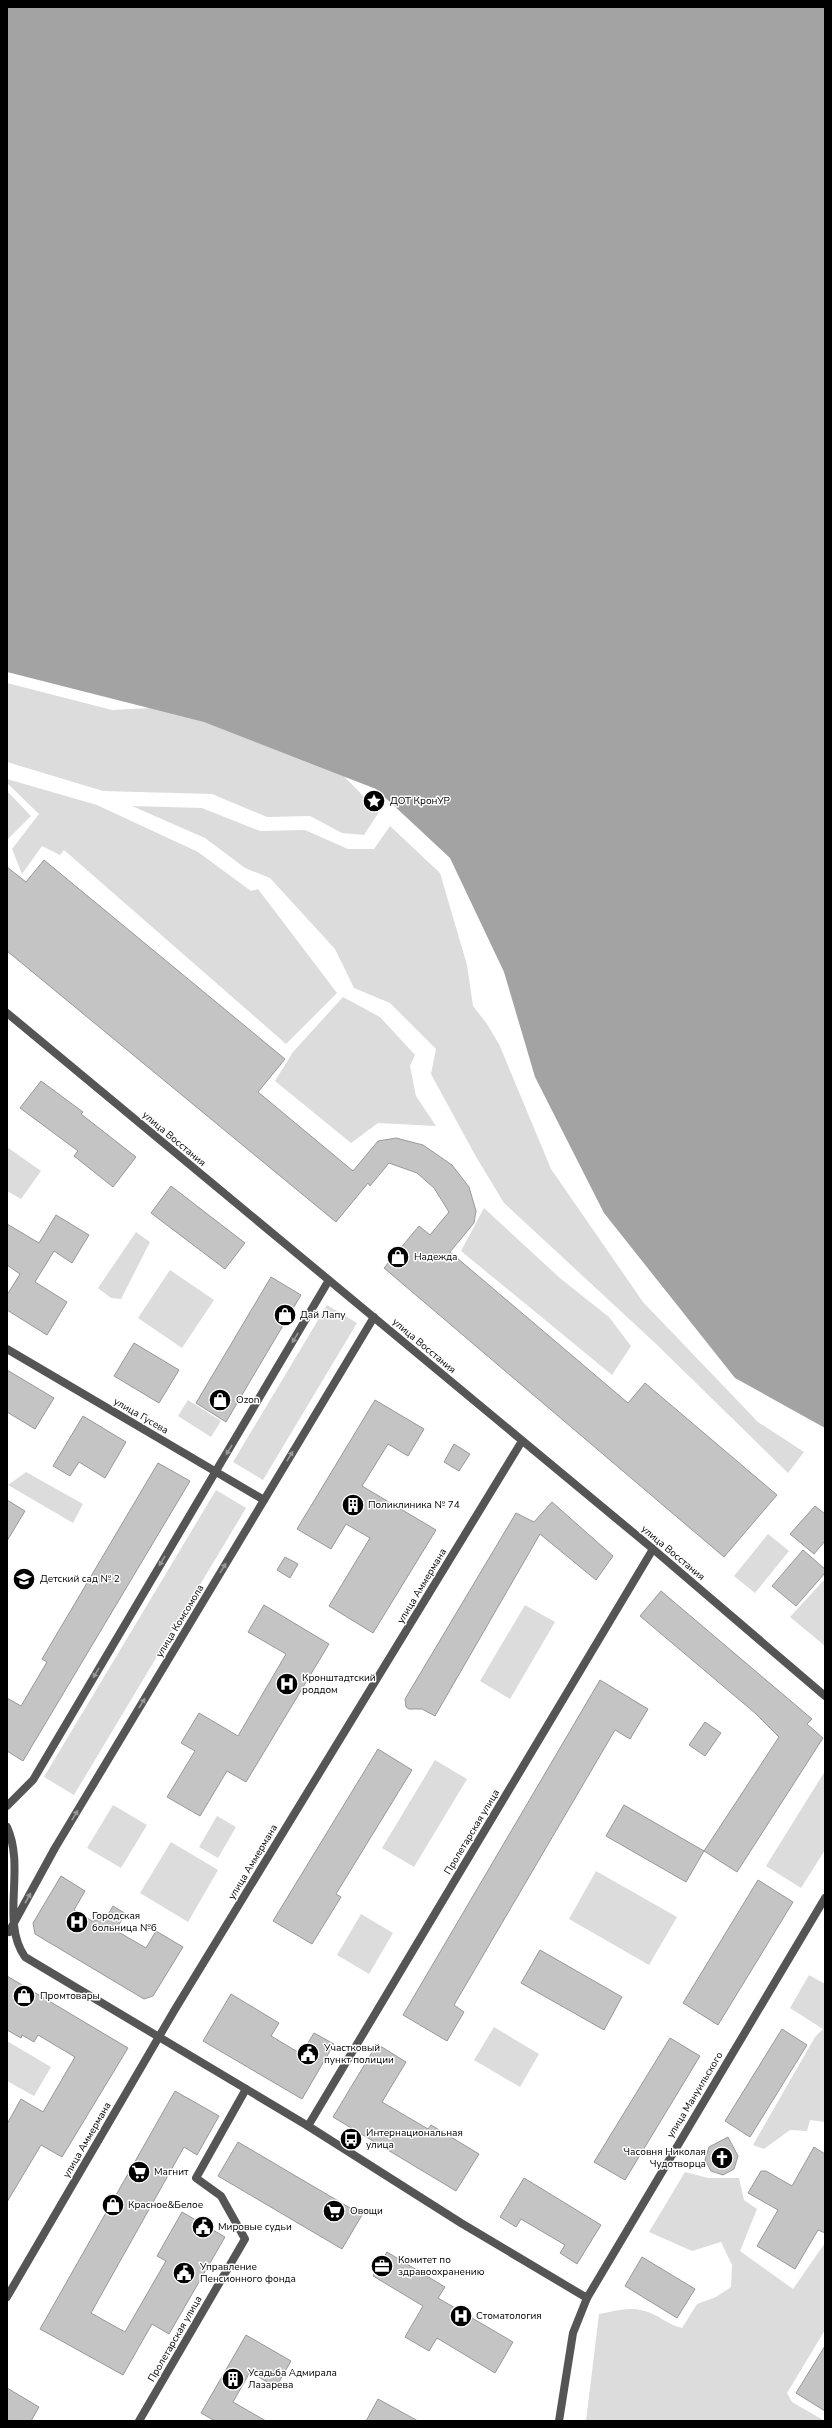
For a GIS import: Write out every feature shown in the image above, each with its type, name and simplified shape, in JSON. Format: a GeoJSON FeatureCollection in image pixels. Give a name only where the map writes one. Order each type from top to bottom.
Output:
{"type":"FeatureCollection","features":[{"type":"Feature","properties":{"kind":"street","name":"улица Восстания"},"geometry":{"type":"LineString","coordinates":[[7,1013],[654,1549],[825,1696]]}},
{"type":"Feature","properties":{"kind":"street"},"geometry":{"type":"LineString","coordinates":[[7,1806],[33,1780],[329,1280]]}},
{"type":"Feature","properties":{"kind":"street","name":"улица Комсомола"},"geometry":{"type":"LineString","coordinates":[[8,1934],[55,1848],[374,1317]]}},
{"type":"Feature","properties":{"kind":"street","name":"улица Гусева"},"geometry":{"type":"LineString","coordinates":[[7,1349],[264,1500]]}},
{"type":"Feature","properties":{"kind":"street","name":"улица Аммермана"},"geometry":{"type":"LineString","coordinates":[[7,2298],[159,2037],[522,1441]]}},
{"type":"Feature","properties":{"kind":"street","name":"Пролетарская улица"},"geometry":{"type":"LineString","coordinates":[[308,2126],[654,1549]]}},
{"type":"Feature","properties":{"kind":"street"},"geometry":{"type":"LineString","coordinates":[[7,1827],[12,1844],[13,1857],[8,1912],[8,1934],[25,1957],[308,2126],[461,2223],[587,2298]]}},
{"type":"Feature","properties":{"kind":"street","name":"улица Мануильского"},"geometry":{"type":"LineString","coordinates":[[559,2421],[573,2333],[587,2298],[825,1898]]}},
{"type":"Feature","properties":{"kind":"street","name":"Пролетарская улица"},"geometry":{"type":"LineString","coordinates":[[139,2421],[245,2239],[221,2196],[196,2178],[246,2089]]}},
{"type":"Feature","properties":{"kind":"shaded area"},"geometry":{"type":"Polygon","coordinates":[[[7,7],[825,7],[825,1428],[735,1378],[604,1213],[535,1077],[504,972],[450,858],[376,789],[204,722],[7,672],[7,7]]]}},
{"type":"Feature","properties":{"kind":"shaded area"},"geometry":{"type":"Polygon","coordinates":[[[7,683],[112,710],[192,706],[325,757],[379,812],[364,835],[342,833],[310,816],[267,817],[212,794],[103,791],[7,762],[7,683]]]}},
{"type":"Feature","properties":{"kind":"shaded area"},"geometry":{"type":"Polygon","coordinates":[[[7,779],[97,805],[198,852],[251,891],[258,889],[337,993],[286,1044],[64,850],[60,855],[42,846],[22,874],[12,849],[39,814],[7,783],[7,779]]]}},
{"type":"Feature","properties":{"kind":"shaded area"},"geometry":{"type":"Polygon","coordinates":[[[7,791],[31,816],[7,840],[7,791]]]}},
{"type":"Feature","properties":{"kind":"shaded area"},"geometry":{"type":"Polygon","coordinates":[[[132,806],[202,808],[260,831],[305,830],[348,849],[374,849],[390,826],[440,873],[467,965],[473,1006],[487,1024],[499,1044],[551,1169],[643,1302],[758,1422],[804,1452],[788,1473],[654,1342],[504,1203],[475,1155],[431,1074],[436,1049],[390,1003],[354,988],[335,949],[270,878],[245,868],[205,838],[132,806]]]}},
{"type":"Feature","properties":{"kind":"shaded area"},"geometry":{"type":"Polygon","coordinates":[[[343,997],[380,1017],[415,1055],[410,1066],[416,1096],[436,1126],[378,1123],[351,1143],[275,1081],[293,1052],[343,997]]]}},
{"type":"Feature","properties":{"kind":"shaded area"},"geometry":{"type":"Polygon","coordinates":[[[7,1147],[41,1171],[21,1199],[7,1191],[7,1147]]]}},
{"type":"Feature","properties":{"kind":"shaded area"},"geometry":{"type":"Polygon","coordinates":[[[484,1208],[561,1279],[609,1317],[631,1346],[612,1375],[461,1251],[484,1208]]]}},
{"type":"Feature","properties":{"kind":"shaded area"},"geometry":{"type":"Polygon","coordinates":[[[136,1232],[150,1242],[121,1299],[111,1298],[98,1288],[136,1232]]]}},
{"type":"Feature","properties":{"kind":"shaded area"},"geometry":{"type":"Polygon","coordinates":[[[170,1270],[214,1300],[182,1348],[138,1318],[170,1270]]]}},
{"type":"Feature","properties":{"kind":"shaded area"},"geometry":{"type":"Polygon","coordinates":[[[327,1305],[357,1323],[263,1480],[233,1462],[327,1305]]]}},
{"type":"Feature","properties":{"kind":"shaded area"},"geometry":{"type":"Polygon","coordinates":[[[188,1400],[221,1421],[211,1437],[178,1416],[188,1400]]]}},
{"type":"Feature","properties":{"kind":"shaded area"},"geometry":{"type":"Polygon","coordinates":[[[26,1472],[83,1504],[73,1523],[8,1485],[26,1472]]]}},
{"type":"Feature","properties":{"kind":"shaded area"},"geometry":{"type":"Polygon","coordinates":[[[216,1490],[246,1508],[74,1795],[44,1777],[216,1490]]]}},
{"type":"Feature","properties":{"kind":"shaded area"},"geometry":{"type":"Polygon","coordinates":[[[768,1534],[789,1551],[755,1593],[734,1576],[768,1534]]]}},
{"type":"Feature","properties":{"kind":"shaded area"},"geometry":{"type":"Polygon","coordinates":[[[824,1580],[825,1581],[825,1646],[790,1617],[824,1580]]]}},
{"type":"Feature","properties":{"kind":"shaded area"},"geometry":{"type":"Polygon","coordinates":[[[525,1605],[555,1622],[510,1699],[480,1681],[525,1605]]]}},
{"type":"Feature","properties":{"kind":"shaded area"},"geometry":{"type":"Polygon","coordinates":[[[435,1760],[467,1779],[414,1867],[382,1848],[435,1760]]]}},
{"type":"Feature","properties":{"kind":"shaded area"},"geometry":{"type":"Polygon","coordinates":[[[825,1771],[825,1850],[801,1888],[766,1866],[825,1771]]]}},
{"type":"Feature","properties":{"kind":"shaded area"},"geometry":{"type":"Polygon","coordinates":[[[113,1805],[147,1825],[121,1868],[87,1848],[113,1805]]]}},
{"type":"Feature","properties":{"kind":"shaded area"},"geometry":{"type":"Polygon","coordinates":[[[217,1816],[236,1827],[218,1858],[199,1847],[217,1816]]]}},
{"type":"Feature","properties":{"kind":"shaded area"},"geometry":{"type":"Polygon","coordinates":[[[171,1842],[218,1870],[188,1922],[140,1893],[171,1842]]]}},
{"type":"Feature","properties":{"kind":"shaded area"},"geometry":{"type":"Polygon","coordinates":[[[596,1871],[677,1917],[649,1965],[569,1919],[596,1871]]]}},
{"type":"Feature","properties":{"kind":"shaded area"},"geometry":{"type":"Polygon","coordinates":[[[361,1914],[393,1933],[369,1974],[337,1955],[361,1914]]]}},
{"type":"Feature","properties":{"kind":"shaded area"},"geometry":{"type":"Polygon","coordinates":[[[809,1975],[825,1984],[825,2122],[810,2120],[807,2131],[790,2130],[764,2149],[753,2145],[815,2037],[823,2029],[790,2008],[809,1975]]]}},
{"type":"Feature","properties":{"kind":"shaded area"},"geometry":{"type":"Polygon","coordinates":[[[494,2027],[539,2054],[520,2087],[474,2060],[494,2027]]]}},
{"type":"Feature","properties":{"kind":"shaded area"},"geometry":{"type":"Polygon","coordinates":[[[7,2041],[51,2067],[34,2096],[7,2081],[7,2041]]]}},
{"type":"Feature","properties":{"kind":"shaded area"},"geometry":{"type":"Polygon","coordinates":[[[685,2172],[708,2178],[739,2178],[744,2200],[757,2209],[740,2251],[793,2289],[825,2243],[825,2330],[787,2393],[792,2402],[825,2421],[586,2421],[599,2314],[634,2309],[650,2313],[672,2325],[682,2328],[697,2304],[716,2297],[731,2287],[732,2265],[721,2242],[692,2251],[649,2232],[685,2172]]]}},
{"type":"Feature","properties":{"kind":"building"},"geometry":{"type":"Polygon","coordinates":[[[44,860],[285,1059],[258,1092],[353,1171],[378,1141],[396,1138],[423,1145],[452,1165],[469,1187],[476,1211],[474,1223],[450,1252],[628,1403],[645,1383],[777,1495],[724,1557],[384,1268],[419,1226],[430,1235],[449,1212],[434,1188],[417,1173],[389,1163],[370,1186],[368,1183],[336,1222],[7,951],[7,867],[26,882],[44,860]]]}},
{"type":"Feature","properties":{"kind":"building"},"geometry":{"type":"Polygon","coordinates":[[[41,1081],[83,1112],[81,1114],[136,1157],[113,1187],[74,1156],[78,1151],[20,1108],[41,1081]]]}},
{"type":"Feature","properties":{"kind":"building"},"geometry":{"type":"Polygon","coordinates":[[[171,1186],[245,1243],[225,1269],[151,1213],[171,1186]]]}},
{"type":"Feature","properties":{"kind":"building"},"geometry":{"type":"Polygon","coordinates":[[[56,1215],[89,1235],[72,1263],[54,1251],[35,1282],[67,1302],[47,1335],[7,1310],[7,1295],[20,1274],[7,1265],[7,1224],[39,1243],[56,1215]]]}},
{"type":"Feature","properties":{"kind":"building"},"geometry":{"type":"Polygon","coordinates":[[[271,1277],[301,1295],[226,1422],[196,1403],[271,1277]]]}},
{"type":"Feature","properties":{"kind":"building"},"geometry":{"type":"Polygon","coordinates":[[[134,1343],[179,1370],[159,1403],[114,1376],[134,1343]]]}},
{"type":"Feature","properties":{"kind":"building"},"geometry":{"type":"Polygon","coordinates":[[[7,1370],[54,1398],[35,1429],[7,1412],[7,1370]]]}},
{"type":"Feature","properties":{"kind":"building","name":"Поликлиника № 74"},"geometry":{"type":"Polygon","coordinates":[[[375,1400],[424,1429],[408,1456],[388,1444],[362,1486],[436,1530],[373,1633],[329,1606],[370,1538],[346,1524],[331,1549],[297,1529],[375,1400]]]}},
{"type":"Feature","properties":{"kind":"building"},"geometry":{"type":"Polygon","coordinates":[[[83,1416],[126,1442],[105,1478],[79,1462],[70,1476],[53,1466],[83,1416]]]}},
{"type":"Feature","properties":{"kind":"building"},"geometry":{"type":"Polygon","coordinates":[[[454,1444],[470,1454],[459,1471],[444,1462],[454,1444]]]}},
{"type":"Feature","properties":{"kind":"building"},"geometry":{"type":"Polygon","coordinates":[[[158,1463],[190,1481],[23,1761],[7,1751],[7,1698],[21,1706],[47,1662],[42,1659],[158,1463]]]}},
{"type":"Feature","properties":{"kind":"building"},"geometry":{"type":"Polygon","coordinates":[[[7,1500],[25,1511],[7,1541],[7,1500]]]}},
{"type":"Feature","properties":{"kind":"building"},"geometry":{"type":"Polygon","coordinates":[[[552,1502],[613,1556],[596,1580],[540,1534],[435,1716],[422,1709],[409,1709],[406,1707],[405,1699],[516,1513],[534,1522],[552,1502]]]}},
{"type":"Feature","properties":{"kind":"building"},"geometry":{"type":"Polygon","coordinates":[[[815,1506],[825,1514],[825,1541],[814,1554],[790,1534],[815,1506]]]}},
{"type":"Feature","properties":{"kind":"building"},"geometry":{"type":"Polygon","coordinates":[[[803,1550],[825,1569],[825,1573],[796,1606],[772,1586],[803,1550]]]}},
{"type":"Feature","properties":{"kind":"building"},"geometry":{"type":"Polygon","coordinates":[[[285,1557],[298,1564],[290,1578],[277,1570],[285,1557]]]}},
{"type":"Feature","properties":{"kind":"building"},"geometry":{"type":"Polygon","coordinates":[[[661,1591],[812,1719],[807,1724],[823,1738],[737,1872],[704,1851],[779,1737],[755,1713],[640,1616],[661,1591]]]}},
{"type":"Feature","properties":{"kind":"building","name":"Кронштадтский роддом"},"geometry":{"type":"Polygon","coordinates":[[[264,1605],[329,1644],[246,1782],[227,1771],[200,1816],[167,1797],[195,1751],[181,1743],[199,1713],[238,1736],[286,1654],[248,1632],[264,1605]]]}},
{"type":"Feature","properties":{"kind":"building"},"geometry":{"type":"Polygon","coordinates":[[[600,1680],[648,1709],[630,1739],[615,1730],[454,2005],[464,2012],[447,2041],[403,2015],[600,1680]]]}},
{"type":"Feature","properties":{"kind":"building"},"geometry":{"type":"Polygon","coordinates":[[[705,1722],[721,1733],[705,1756],[689,1745],[705,1722]]]}},
{"type":"Feature","properties":{"kind":"building"},"geometry":{"type":"Polygon","coordinates":[[[378,1749],[412,1770],[336,1894],[341,1897],[312,1944],[273,1921],[378,1749]]]}},
{"type":"Feature","properties":{"kind":"building"},"geometry":{"type":"Polygon","coordinates":[[[624,1805],[704,1851],[686,1882],[606,1836],[624,1805]]]}},
{"type":"Feature","properties":{"kind":"building"},"geometry":{"type":"Polygon","coordinates":[[[61,1876],[85,1891],[74,1910],[92,1921],[106,1918],[113,1906],[126,1914],[115,1930],[146,1948],[156,1931],[183,1947],[153,1996],[144,1999],[35,1934],[33,1923],[61,1876]]]}},
{"type":"Feature","properties":{"kind":"building"},"geometry":{"type":"Polygon","coordinates":[[[758,1880],[793,1902],[718,2025],[683,2003],[758,1880]]]}},
{"type":"Feature","properties":{"kind":"building"},"geometry":{"type":"Polygon","coordinates":[[[540,1950],[622,1997],[604,2030],[521,1983],[540,1950]]]}},
{"type":"Feature","properties":{"kind":"building"},"geometry":{"type":"Polygon","coordinates":[[[7,1976],[128,2048],[62,2157],[41,2145],[7,2202],[7,2124],[21,2099],[43,2112],[75,2057],[38,2035],[34,2042],[22,2035],[21,2038],[7,2030],[7,1976]]]}},
{"type":"Feature","properties":{"kind":"building"},"geometry":{"type":"Polygon","coordinates":[[[231,1994],[279,2023],[271,2036],[301,2054],[314,2033],[334,2044],[302,2099],[203,2041],[231,1994]]]}},
{"type":"Feature","properties":{"kind":"building"},"geometry":{"type":"Polygon","coordinates":[[[782,2029],[807,2045],[750,2137],[725,2121],[782,2029]]]}},
{"type":"Feature","properties":{"kind":"building"},"geometry":{"type":"Polygon","coordinates":[[[670,2038],[700,2056],[625,2180],[594,2162],[670,2038]]]}},
{"type":"Feature","properties":{"kind":"building"},"geometry":{"type":"Polygon","coordinates":[[[377,2044],[406,2062],[382,2102],[428,2129],[431,2125],[479,2154],[456,2191],[333,2117],[377,2044]]]}},
{"type":"Feature","properties":{"kind":"building"},"geometry":{"type":"Polygon","coordinates":[[[175,2091],[219,2116],[197,2155],[184,2147],[91,2313],[125,2332],[166,2261],[157,2256],[182,2212],[225,2237],[169,2334],[152,2324],[123,2375],[40,2329],[175,2091]]]}},
{"type":"Feature","properties":{"kind":"building","name":"Часовня Николая Чудотворца"},"geometry":{"type":"Polygon","coordinates":[[[728,2137],[738,2156],[734,2169],[723,2175],[711,2171],[705,2160],[709,2147],[728,2137]]]}},
{"type":"Feature","properties":{"kind":"building"},"geometry":{"type":"Polygon","coordinates":[[[238,2142],[362,2215],[342,2249],[218,2176],[238,2142]]]}},
{"type":"Feature","properties":{"kind":"building"},"geometry":{"type":"Polygon","coordinates":[[[814,2147],[825,2154],[825,2233],[818,2230],[795,2269],[757,2246],[778,2210],[748,2193],[761,2171],[766,2171],[792,2186],[814,2147]]]}},
{"type":"Feature","properties":{"kind":"building"},"geometry":{"type":"Polygon","coordinates":[[[524,2178],[601,2225],[577,2264],[560,2253],[565,2245],[521,2219],[516,2227],[500,2217],[524,2178]]]}},
{"type":"Feature","properties":{"kind":"building"},"geometry":{"type":"Polygon","coordinates":[[[387,2252],[445,2287],[438,2298],[513,2342],[495,2373],[437,2338],[429,2351],[405,2337],[423,2306],[373,2276],[387,2252]]]}},
{"type":"Feature","properties":{"kind":"building"},"geometry":{"type":"Polygon","coordinates":[[[642,2257],[695,2289],[677,2318],[625,2286],[642,2257]]]}},
{"type":"Feature","properties":{"kind":"building","name":"Усадьба Адмирала Лазарева"},"geometry":{"type":"Polygon","coordinates":[[[246,2335],[291,2361],[276,2387],[250,2372],[233,2402],[266,2421],[215,2421],[201,2413],[246,2335]]]}},
{"type":"Feature","properties":{"kind":"building"},"geometry":{"type":"Polygon","coordinates":[[[825,2346],[825,2411],[796,2393],[825,2346]]]}},
{"type":"Feature","properties":{"kind":"building"},"geometry":{"type":"Polygon","coordinates":[[[7,2388],[39,2407],[31,2421],[7,2421],[7,2388]]]}},
{"type":"Feature","properties":{"kind":"building"},"geometry":{"type":"Polygon","coordinates":[[[378,2399],[418,2421],[366,2421],[378,2399]]]}},
{"type":"Feature","properties":{"kind":"place","name":"ДОТ КронУР"},"geometry":{"type":"Point","coordinates":[374,801]}},
{"type":"Feature","properties":{"kind":"place","name":"Надежда"},"geometry":{"type":"Point","coordinates":[398,1257]}},
{"type":"Feature","properties":{"kind":"place","name":"Дай Лапу"},"geometry":{"type":"Point","coordinates":[285,1315]}},
{"type":"Feature","properties":{"kind":"place","name":"Ozon"},"geometry":{"type":"Point","coordinates":[220,1400]}},
{"type":"Feature","properties":{"kind":"place","name":"Поликлиника № 74"},"geometry":{"type":"Point","coordinates":[353,1505]}},
{"type":"Feature","properties":{"kind":"place","name":"Детский сад № 2"},"geometry":{"type":"Point","coordinates":[24,1579]}},
{"type":"Feature","properties":{"kind":"place","name":"Кронштадтский роддом"},"geometry":{"type":"Point","coordinates":[287,1684]}},
{"type":"Feature","properties":{"kind":"place","name":"Городская больница №6"},"geometry":{"type":"Point","coordinates":[77,1922]}},
{"type":"Feature","properties":{"kind":"place","name":"Промтовары"},"geometry":{"type":"Point","coordinates":[24,1996]}},
{"type":"Feature","properties":{"kind":"place","name":"Участковый пункт полиции"},"geometry":{"type":"Point","coordinates":[308,2054]}},
{"type":"Feature","properties":{"kind":"place","name":"Интернациональная улица"},"geometry":{"type":"Point","coordinates":[351,2139]}},
{"type":"Feature","properties":{"kind":"place","name":"Часовня Николая Чудотворца"},"geometry":{"type":"Point","coordinates":[722,2158]}},
{"type":"Feature","properties":{"kind":"place","name":"Магнит"},"geometry":{"type":"Point","coordinates":[139,2172]}},
{"type":"Feature","properties":{"kind":"place","name":"Красное&Белое"},"geometry":{"type":"Point","coordinates":[113,2205]}},
{"type":"Feature","properties":{"kind":"place","name":"Овощи"},"geometry":{"type":"Point","coordinates":[334,2211]}},
{"type":"Feature","properties":{"kind":"place","name":"Мировые судьи"},"geometry":{"type":"Point","coordinates":[203,2227]}},
{"type":"Feature","properties":{"kind":"place","name":"Комитет по здравоохранению"},"geometry":{"type":"Point","coordinates":[382,2266]}},
{"type":"Feature","properties":{"kind":"place","name":"Управление Пенсионного фонда"},"geometry":{"type":"Point","coordinates":[184,2273]}},
{"type":"Feature","properties":{"kind":"place","name":"Стоматология"},"geometry":{"type":"Point","coordinates":[461,2316]}},
{"type":"Feature","properties":{"kind":"place","name":"Усадьба Адмирала Лазарева"},"geometry":{"type":"Point","coordinates":[233,2379]}}]}
